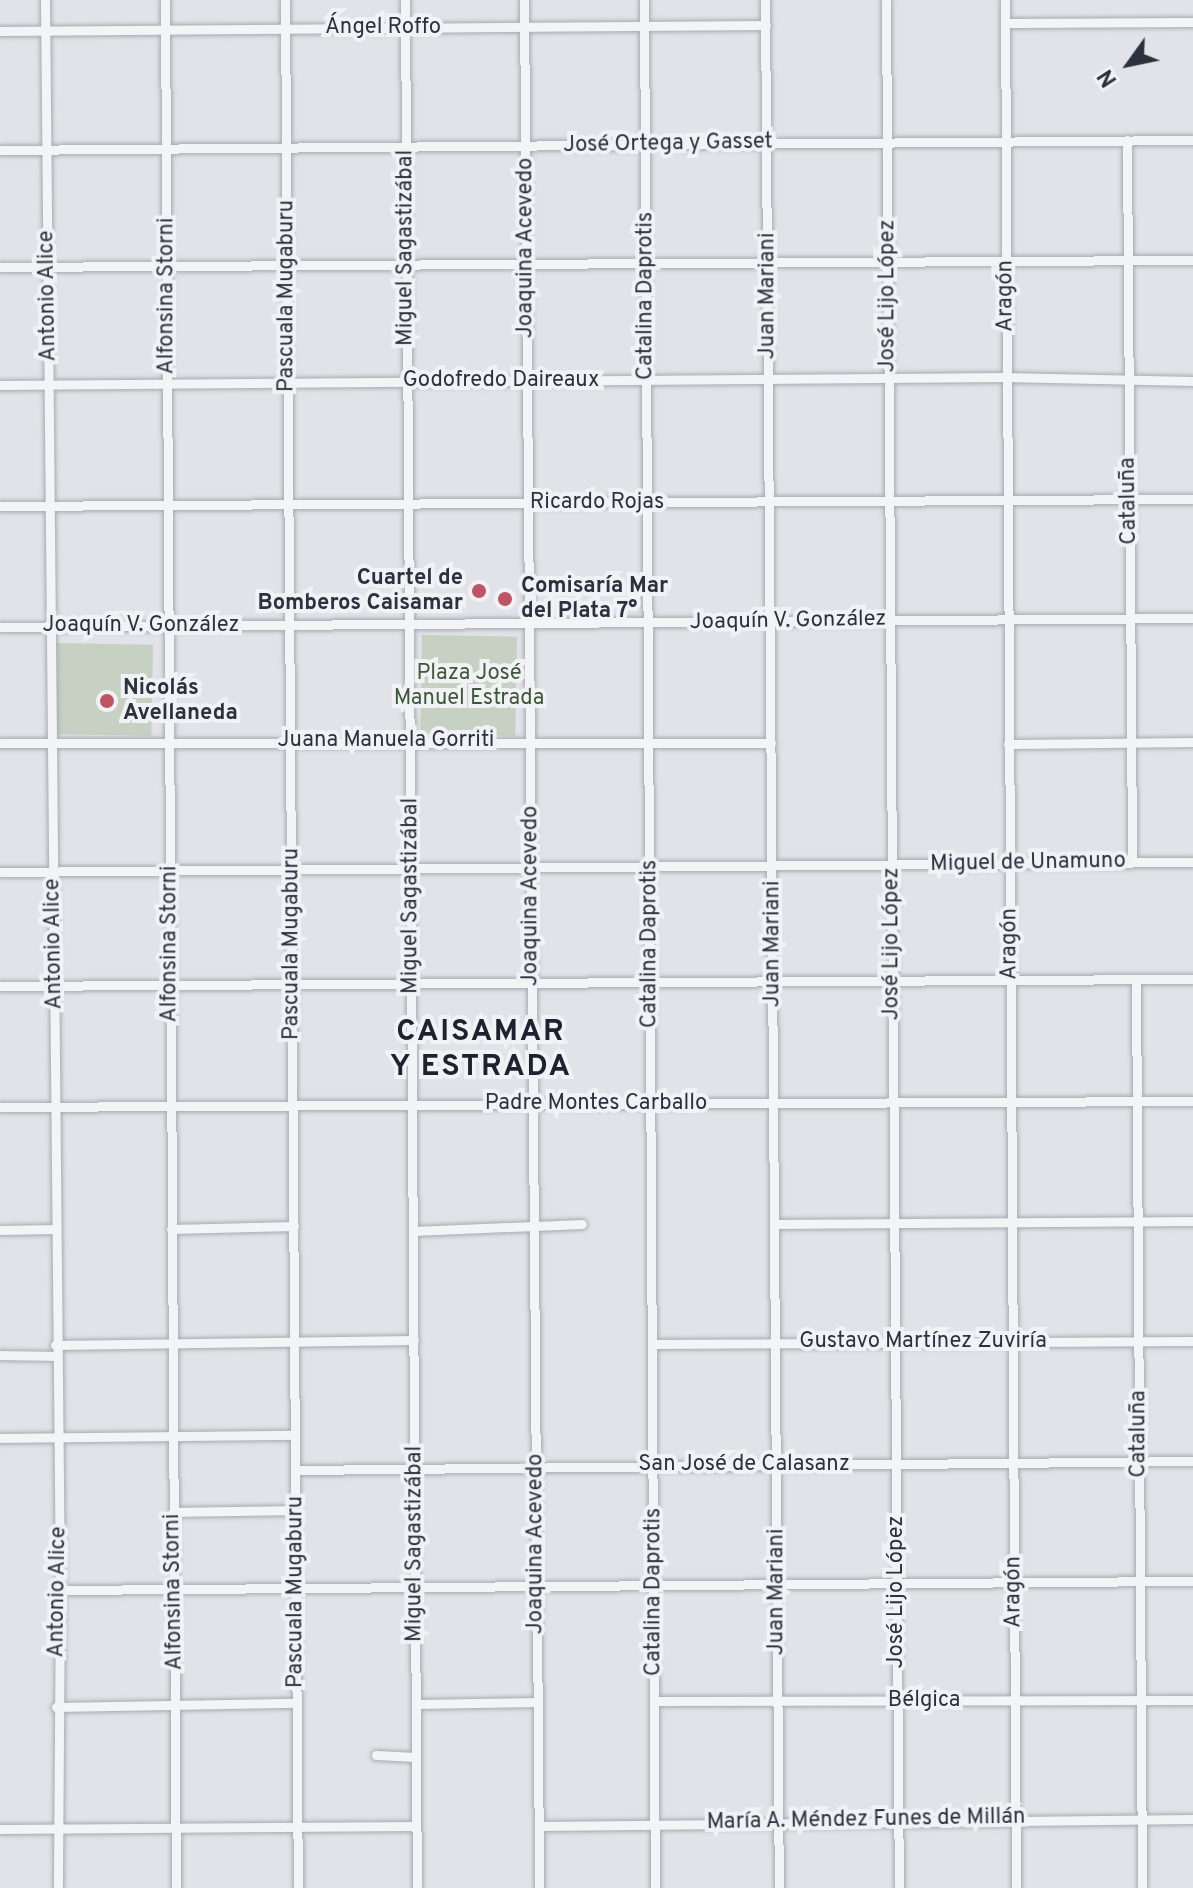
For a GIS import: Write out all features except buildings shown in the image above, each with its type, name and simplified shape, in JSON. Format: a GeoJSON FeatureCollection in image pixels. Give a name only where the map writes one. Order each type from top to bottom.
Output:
{"type":"FeatureCollection","features":[{"type":"Feature","properties":{"kind":"street","name":"Antonio Alice"},"geometry":{"type":"LineString","coordinates":[[45,0],[55,1350],[60,1590],[56,1707],[58,1888]]}},
{"type":"Feature","properties":{"kind":"street","name":"Alfonsina Storni"},"geometry":{"type":"LineString","coordinates":[[165,0],[176,1888]]}},
{"type":"Feature","properties":{"kind":"street","name":"Pascuala Mugaburu"},"geometry":{"type":"LineString","coordinates":[[285,0],[298,1888]]}},
{"type":"Feature","properties":{"kind":"street","name":"Miguel Sagastizábal"},"geometry":{"type":"LineString","coordinates":[[405,0],[417,1888]]}},
{"type":"Feature","properties":{"kind":"street","name":"Joaquina Acevedo"},"geometry":{"type":"LineString","coordinates":[[524,0],[539,1888]]}},
{"type":"Feature","properties":{"kind":"street","name":"Catalina Daprotis"},"geometry":{"type":"LineString","coordinates":[[644,0],[655,1888]]}},
{"type":"Feature","properties":{"kind":"street","name":"Juan Mariani"},"geometry":{"type":"LineString","coordinates":[[765,0],[779,1888]]}},
{"type":"Feature","properties":{"kind":"street","name":"José Lijo López"},"geometry":{"type":"LineString","coordinates":[[886,0],[899,1888]]}},
{"type":"Feature","properties":{"kind":"street","name":"Aragón"},"geometry":{"type":"LineString","coordinates":[[1005,0],[1016,1888]]}},
{"type":"Feature","properties":{"kind":"street"},"geometry":{"type":"LineString","coordinates":[[1005,23],[1193,22]]}},
{"type":"Feature","properties":{"kind":"street","name":"Ángel Roffo"},"geometry":{"type":"LineString","coordinates":[[0,31],[766,25]]}},
{"type":"Feature","properties":{"kind":"street","name":"Cataluña"},"geometry":{"type":"LineString","coordinates":[[1127,140],[1132,862]]}},
{"type":"Feature","properties":{"kind":"street","name":"José Ortega y Gasset"},"geometry":{"type":"LineString","coordinates":[[0,150],[1193,140]]}},
{"type":"Feature","properties":{"kind":"street"},"geometry":{"type":"LineString","coordinates":[[0,267],[1193,260]]}},
{"type":"Feature","properties":{"kind":"street","name":"Godofredo Daireaux"},"geometry":{"type":"LineString","coordinates":[[0,385],[1007,377],[1193,381]]}},
{"type":"Feature","properties":{"kind":"street","name":"Ricardo Rojas"},"geometry":{"type":"LineString","coordinates":[[0,506],[1193,499]]}},
{"type":"Feature","properties":{"kind":"street","name":"Joaquín V. González"},"geometry":{"type":"LineString","coordinates":[[0,627],[1193,618]]}},
{"type":"Feature","properties":{"kind":"street"},"geometry":{"type":"LineString","coordinates":[[1008,744],[1193,742]]}},
{"type":"Feature","properties":{"kind":"street","name":"Juana Manuela Gorriti"},"geometry":{"type":"LineString","coordinates":[[0,743],[771,743]]}},
{"type":"Feature","properties":{"kind":"street","name":"Miguel de Unamuno"},"geometry":{"type":"LineString","coordinates":[[0,872],[1193,862]]}},
{"type":"Feature","properties":{"kind":"street","name":"Cataluña"},"geometry":{"type":"LineString","coordinates":[[1136,979],[1142,1888]]}},
{"type":"Feature","properties":{"kind":"street"},"geometry":{"type":"LineString","coordinates":[[0,986],[1193,979]]}},
{"type":"Feature","properties":{"kind":"street","name":"Padre Montes Carballo"},"geometry":{"type":"LineString","coordinates":[[0,1107],[1193,1101]]}},
{"type":"Feature","properties":{"kind":"street"},"geometry":{"type":"LineString","coordinates":[[775,1224],[1193,1221]]}},
{"type":"Feature","properties":{"kind":"street"},"geometry":{"type":"LineString","coordinates":[[413,1231],[582,1224]]}},
{"type":"Feature","properties":{"kind":"street"},"geometry":{"type":"LineString","coordinates":[[171,1229],[294,1226]]}},
{"type":"Feature","properties":{"kind":"street"},"geometry":{"type":"LineString","coordinates":[[0,1230],[56,1229]]}},
{"type":"Feature","properties":{"kind":"street"},"geometry":{"type":"LineString","coordinates":[[0,1355],[172,1344],[414,1340]]}},
{"type":"Feature","properties":{"kind":"street","name":"Gustavo Martínez Zuviría"},"geometry":{"type":"LineString","coordinates":[[652,1344],[1193,1341]]}},
{"type":"Feature","properties":{"kind":"street"},"geometry":{"type":"LineString","coordinates":[[0,1438],[295,1435]]}},
{"type":"Feature","properties":{"kind":"street","name":"San José de Calasanz"},"geometry":{"type":"LineString","coordinates":[[295,1470],[536,1465],[1193,1461]]}},
{"type":"Feature","properties":{"kind":"street"},"geometry":{"type":"LineString","coordinates":[[173,1512],[296,1510]]}},
{"type":"Feature","properties":{"kind":"street"},"geometry":{"type":"LineString","coordinates":[[60,1590],[175,1585],[415,1587],[1193,1581]]}},
{"type":"Feature","properties":{"kind":"street","name":"Bélgica"},"geometry":{"type":"LineString","coordinates":[[654,1701],[1193,1700]]}},
{"type":"Feature","properties":{"kind":"street"},"geometry":{"type":"LineString","coordinates":[[416,1704],[538,1702]]}},
{"type":"Feature","properties":{"kind":"street"},"geometry":{"type":"LineString","coordinates":[[56,1707],[297,1703]]}},
{"type":"Feature","properties":{"kind":"street"},"geometry":{"type":"LineString","coordinates":[[376,1755],[416,1757]]}},
{"type":"Feature","properties":{"kind":"street","name":"María A. Méndez Funes de Millán"},"geometry":{"type":"LineString","coordinates":[[539,1826],[898,1819],[1193,1819]]}},
{"type":"Feature","properties":{"kind":"street"},"geometry":{"type":"LineString","coordinates":[[0,1829],[298,1824],[416,1826]]}},
{"type":"Feature","properties":{"kind":"green space","name":"Plaza José Manuel Estrada"},"geometry":{"type":"Polygon","coordinates":[[[422,635],[517,637],[515,736],[420,734],[422,635]]]}},
{"type":"Feature","properties":{"kind":"green space"},"geometry":{"type":"Polygon","coordinates":[[[53,643],[153,645],[151,736],[51,734],[53,643]]]}},
{"type":"Feature","properties":{"kind":"place","name":"Cuartel de Bomberos Caisamar"},"geometry":{"type":"Point","coordinates":[479,591]}},
{"type":"Feature","properties":{"kind":"place","name":"Comisaría Mar del Plata 7°"},"geometry":{"type":"Point","coordinates":[505,599]}},
{"type":"Feature","properties":{"kind":"place","name":"Nicolás Avellaneda"},"geometry":{"type":"Point","coordinates":[107,701]}},
{"type":"Feature","properties":{"kind":"district","name":"CAISAMAR Y ESTRADA"},"geometry":{"type":"Point","coordinates":[481,1050]}}]}
